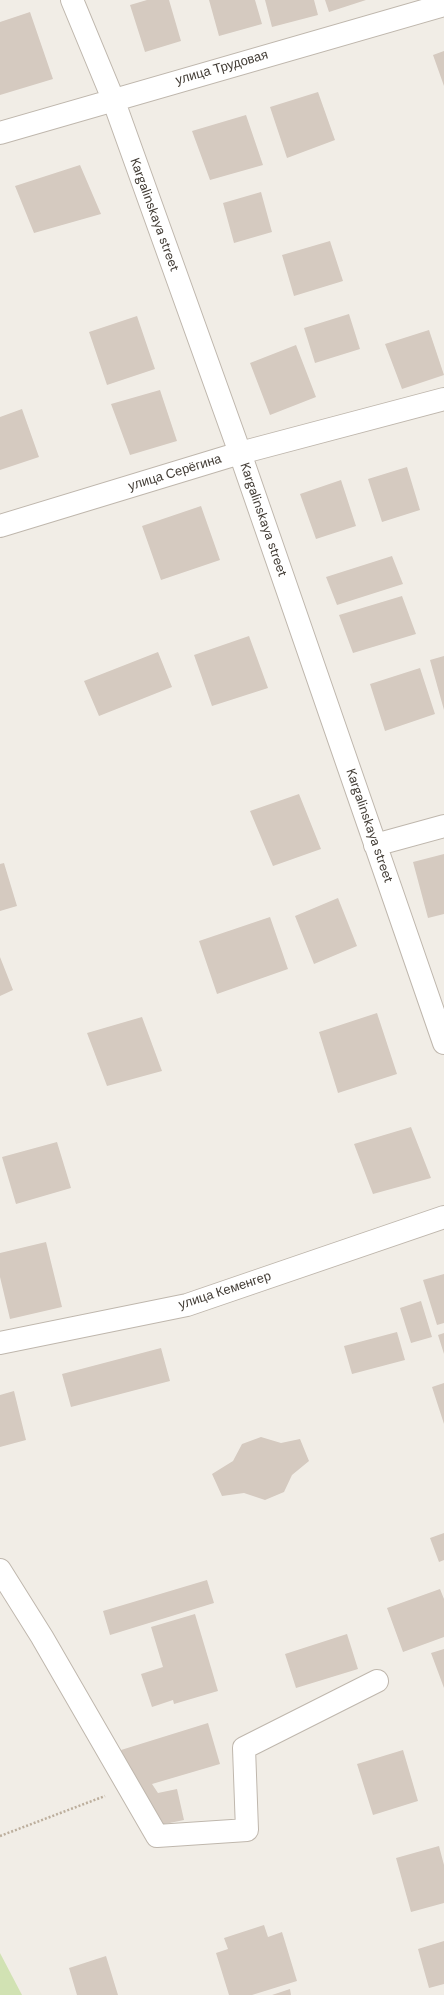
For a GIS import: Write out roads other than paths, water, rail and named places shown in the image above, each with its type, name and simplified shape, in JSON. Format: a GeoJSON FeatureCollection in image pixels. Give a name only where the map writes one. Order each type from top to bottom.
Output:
{"type":"FeatureCollection","features":[{"type":"Feature","properties":{"kind":"street","name":"Kargalinskaya street"},"geometry":{"type":"LineString","coordinates":[[72,0],[113,99],[240,453],[444,1043]]}},
{"type":"Feature","properties":{"kind":"street","name":"улица Трудовая"},"geometry":{"type":"LineString","coordinates":[[0,133],[113,99],[444,6]]}},
{"type":"Feature","properties":{"kind":"street","name":"улица Серёгина"},"geometry":{"type":"LineString","coordinates":[[0,526],[240,453],[444,399]]}},
{"type":"Feature","properties":{"kind":"street"},"geometry":{"type":"LineString","coordinates":[[375,845],[444,826]]}},
{"type":"Feature","properties":{"kind":"street","name":"улица Кеменгер"},"geometry":{"type":"LineString","coordinates":[[0,1343],[187,1305],[444,1217]]}},
{"type":"Feature","properties":{"kind":"street"},"geometry":{"type":"LineString","coordinates":[[0,1570],[42,1637],[156,1836],[247,1830],[244,1748],[377,1681]]}}]}
